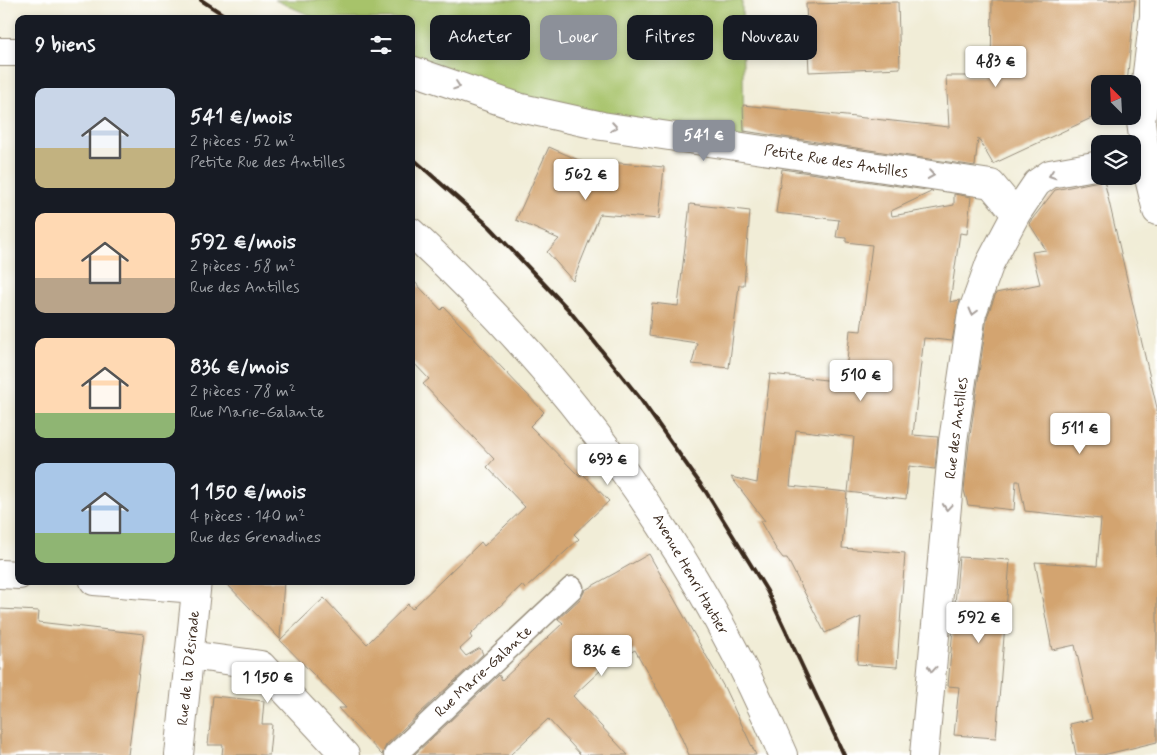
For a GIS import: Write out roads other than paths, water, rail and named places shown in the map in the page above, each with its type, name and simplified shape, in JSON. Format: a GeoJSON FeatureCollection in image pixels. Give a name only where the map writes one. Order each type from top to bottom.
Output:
{"type":"FeatureCollection","features":[{"type":"Feature","properties":{"kind":"street"},"geometry":{"type":"LineString","coordinates":[[1154,0],[1154,16],[1140,122],[1146,173],[1157,212]]}},
{"type":"Feature","properties":{"kind":"street"},"geometry":{"type":"LineString","coordinates":[[0,52],[15,52]]}},
{"type":"Feature","properties":{"kind":"street","name":"Petite Rue des Antilles"},"geometry":{"type":"LineString","coordinates":[[415,71],[521,108],[602,126],[991,184],[1016,214]]}},
{"type":"Feature","properties":{"kind":"street","name":"Rue des Antilles"},"geometry":{"type":"LineString","coordinates":[[924,755],[953,441],[972,313],[990,263],[1016,214],[1037,183],[1050,174],[1091,167]]}},
{"type":"Feature","properties":{"kind":"street","name":"Avenue Henri Hautier"},"geometry":{"type":"LineString","coordinates":[[415,236],[461,278],[565,393],[655,512],[715,611],[764,710],[783,755]]}},
{"type":"Feature","properties":{"kind":"street"},"geometry":{"type":"LineString","coordinates":[[0,574],[15,575]]}},
{"type":"Feature","properties":{"kind":"street","name":"Rue de la Désirade"},"geometry":{"type":"LineString","coordinates":[[180,755],[196,585]]}},
{"type":"Feature","properties":{"kind":"street","name":"Rue Marie-Galante"},"geometry":{"type":"LineString","coordinates":[[395,755],[572,588]]}},
{"type":"Feature","properties":{"kind":"street"},"geometry":{"type":"LineString","coordinates":[[189,655],[260,666],[345,755]]}},
{"type":"Feature","properties":{"kind":"railway"},"geometry":{"type":"LineString","coordinates":[[201,0],[224,15]]}},
{"type":"Feature","properties":{"kind":"railway"},"geometry":{"type":"LineString","coordinates":[[415,161],[490,227],[568,309],[639,397],[706,492],[767,591],[844,755]]}}]}
